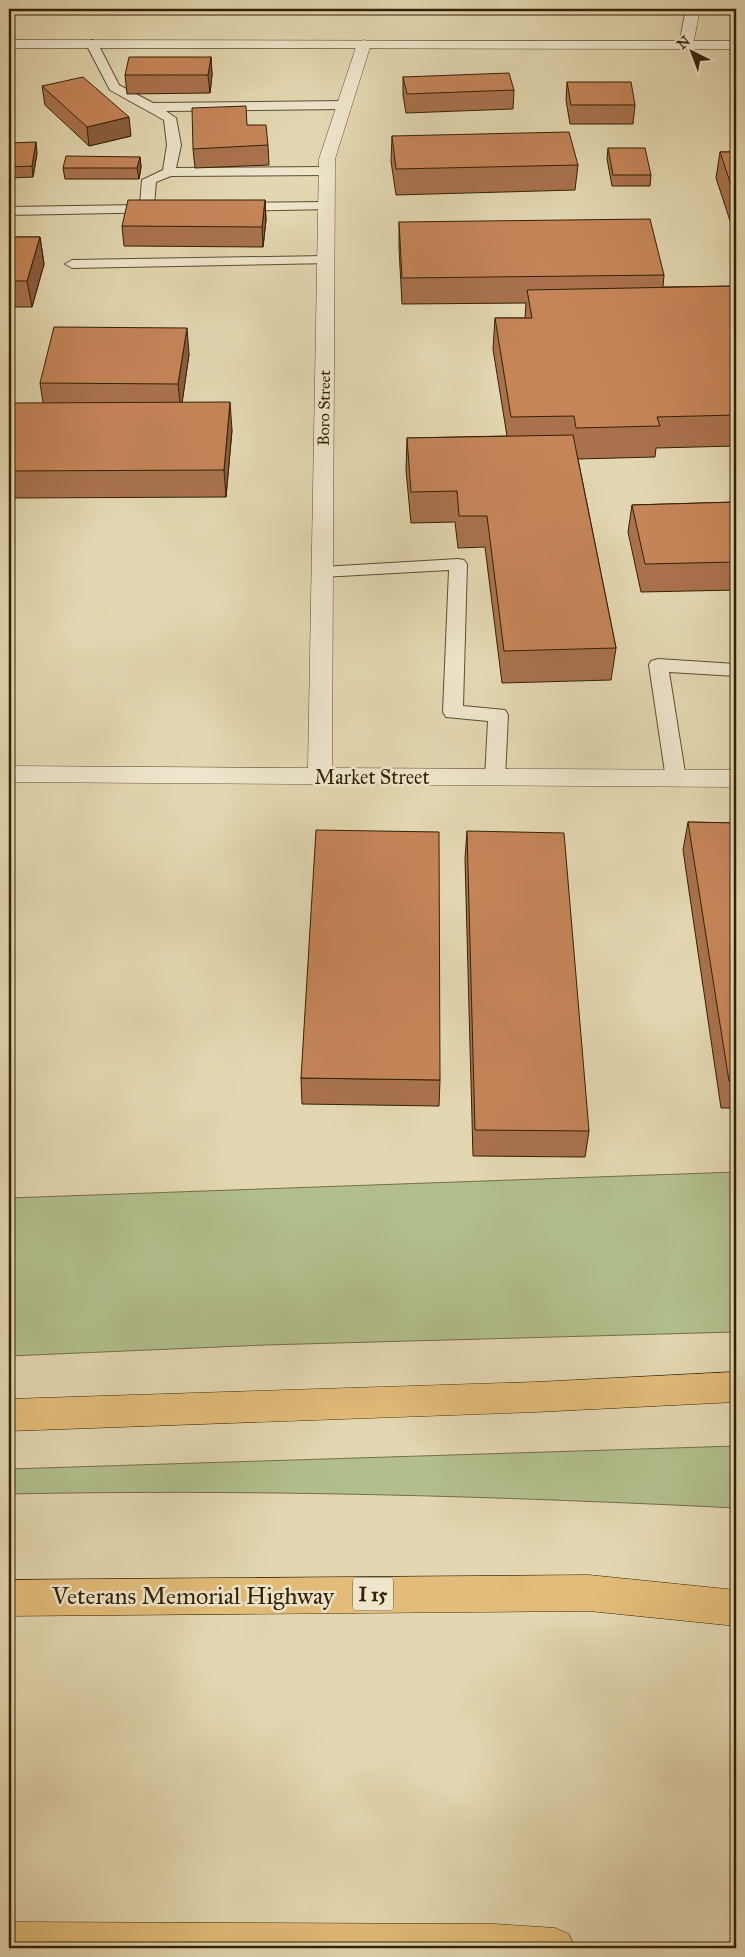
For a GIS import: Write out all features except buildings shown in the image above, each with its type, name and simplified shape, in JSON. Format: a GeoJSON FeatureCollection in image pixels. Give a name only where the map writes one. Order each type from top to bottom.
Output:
{"type":"FeatureCollection","features":[{"type":"Feature","properties":{"kind":"highway"},"geometry":{"type":"LineString","coordinates":[[9,1415],[536,1397],[736,1387]]}},
{"type":"Feature","properties":{"kind":"highway","name":"Veterans Memorial Highway"},"geometry":{"type":"LineString","coordinates":[[9,1598],[589,1593],[736,1608]]}},
{"type":"Feature","properties":{"kind":"highway"},"geometry":{"type":"LineString","coordinates":[[9,1942],[486,1944],[555,1948]]}},
{"type":"Feature","properties":{"kind":"street"},"geometry":{"type":"LineString","coordinates":[[686,45],[693,9]]}},
{"type":"Feature","properties":{"kind":"street"},"geometry":{"type":"LineString","coordinates":[[9,44],[736,45]]}},
{"type":"Feature","properties":{"kind":"street","name":"Boro Street"},"geometry":{"type":"LineString","coordinates":[[320,777],[327,159],[364,44]]}},
{"type":"Feature","properties":{"kind":"street","name":"Market Street"},"geometry":{"type":"LineString","coordinates":[[9,774],[736,779]]}},
{"type":"Feature","properties":{"kind":"lane"},"geometry":{"type":"LineString","coordinates":[[92,44],[114,87],[170,118],[174,145],[169,172]]}},
{"type":"Feature","properties":{"kind":"lane"},"geometry":{"type":"LineString","coordinates":[[149,107],[344,105]]}},
{"type":"Feature","properties":{"kind":"lane"},"geometry":{"type":"LineString","coordinates":[[147,209],[149,180],[169,172],[327,171]]}},
{"type":"Feature","properties":{"kind":"lane"},"geometry":{"type":"LineString","coordinates":[[226,207],[326,206]]}},
{"type":"Feature","properties":{"kind":"lane"},"geometry":{"type":"LineString","coordinates":[[9,211],[186,208]]}},
{"type":"Feature","properties":{"kind":"lane"},"geometry":{"type":"LineString","coordinates":[[72,264],[326,260]]}},
{"type":"Feature","properties":{"kind":"lane"},"geometry":{"type":"LineString","coordinates":[[322,572],[458,564],[453,712],[498,715],[495,778]]}},
{"type":"Feature","properties":{"kind":"lane"},"geometry":{"type":"LineString","coordinates":[[676,779],[658,665],[736,670]]}},
{"type":"Feature","properties":{"kind":"green space"},"geometry":{"type":"Polygon","coordinates":[[[736,1172],[736,1332],[265,1345],[9,1356],[9,1198],[736,1172]]]}},
{"type":"Feature","properties":{"kind":"green space"},"geometry":{"type":"Polygon","coordinates":[[[736,1446],[736,1508],[554,1500],[282,1493],[9,1494],[9,1469],[736,1446]]]}}]}
